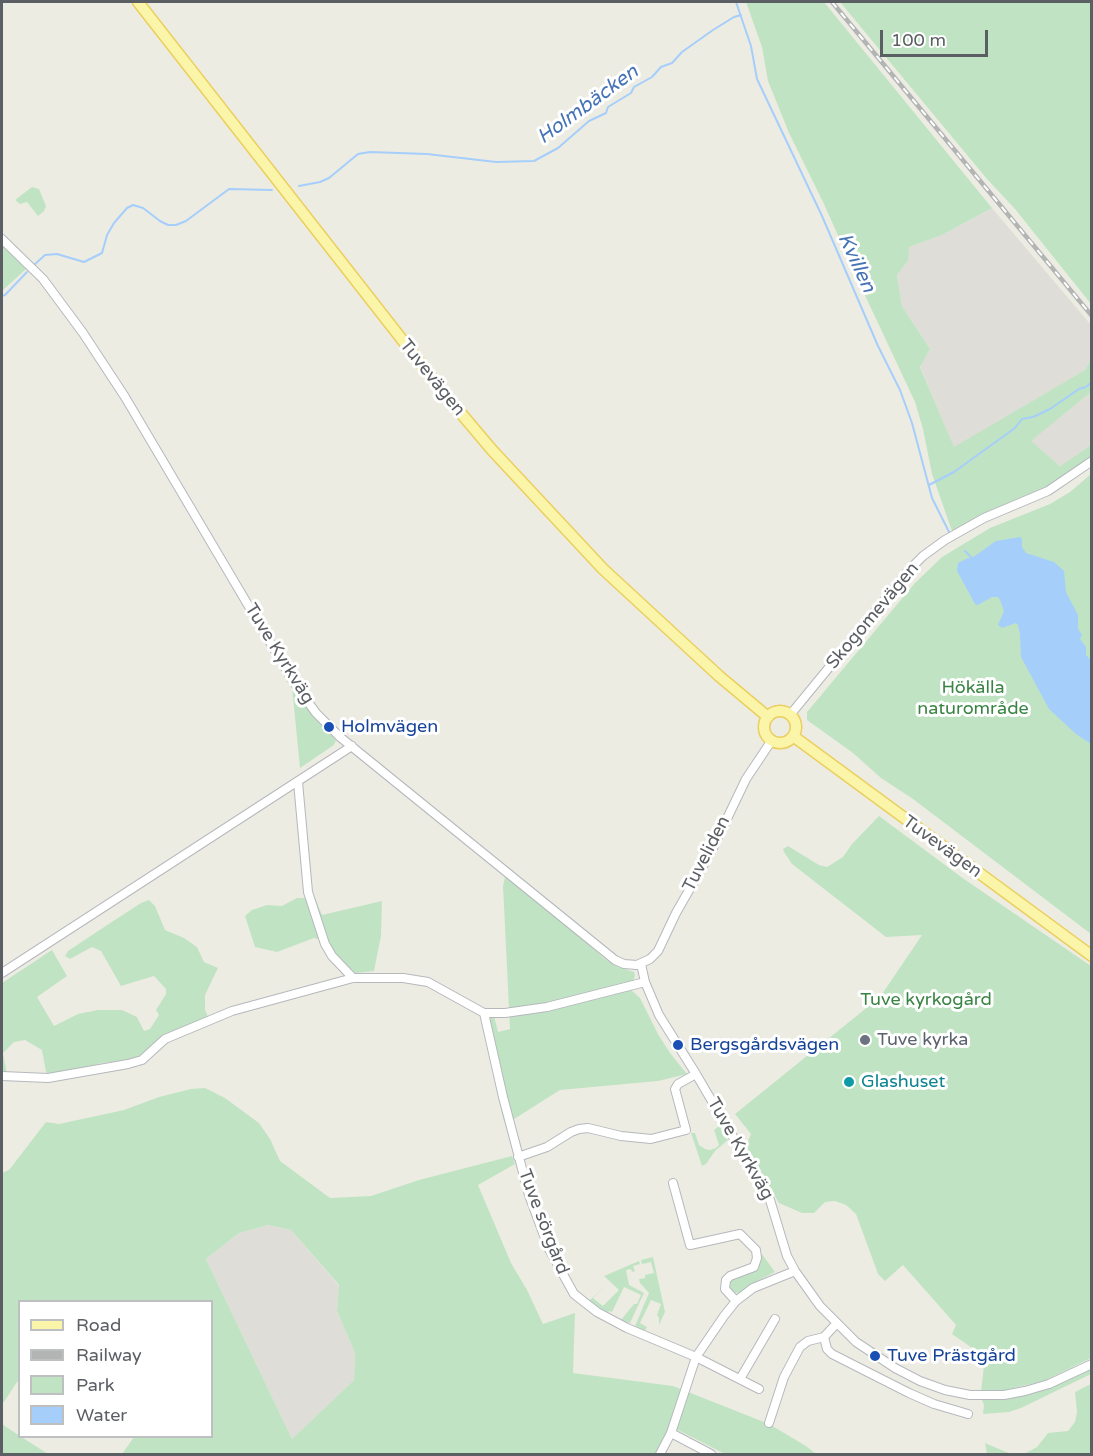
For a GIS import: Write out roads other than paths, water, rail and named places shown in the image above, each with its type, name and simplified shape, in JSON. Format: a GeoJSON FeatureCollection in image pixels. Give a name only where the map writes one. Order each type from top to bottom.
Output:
{"type":"FeatureCollection","features":[{"type":"Feature","properties":{"kind":"main road","name":"Tuvevägen"},"geometry":{"type":"LineString","coordinates":[[138,2],[443,393],[500,459],[581,548],[610,576],[719,676],[768,717]]}},
{"type":"Feature","properties":{"kind":"main road"},"geometry":{"type":"LineString","coordinates":[[779,711],[790,715],[796,725],[793,736],[783,742],[772,740],[765,729],[768,717],[779,711]]}},
{"type":"Feature","properties":{"kind":"main road","name":"Tuvevägen"},"geometry":{"type":"LineString","coordinates":[[793,736],[1092,956]]}},
{"type":"Feature","properties":{"kind":"street","name":"Tuve Kyrkväg"},"geometry":{"type":"LineString","coordinates":[[2,239],[43,279],[125,397],[293,681],[316,713],[352,746],[607,955],[624,964],[641,964],[645,982],[659,1015],[770,1200],[787,1256],[820,1306],[864,1348],[895,1368],[920,1381],[970,1395],[1004,1395],[1025,1391],[1049,1384],[1092,1364]]}},
{"type":"Feature","properties":{"kind":"street","name":"Skogomevägen"},"geometry":{"type":"LineString","coordinates":[[790,715],[923,556],[945,540],[984,518],[1048,491],[1092,461]]}},
{"type":"Feature","properties":{"kind":"street","name":"Tuveliden"},"geometry":{"type":"LineString","coordinates":[[641,964],[658,951],[676,913],[712,850],[746,779],[772,740]]}},
{"type":"Feature","properties":{"kind":"street"},"geometry":{"type":"LineString","coordinates":[[2,973],[352,746]]}},
{"type":"Feature","properties":{"kind":"street"},"geometry":{"type":"LineString","coordinates":[[298,782],[308,892],[325,944],[332,956],[353,978]]}},
{"type":"Feature","properties":{"kind":"street"},"geometry":{"type":"LineString","coordinates":[[2,1076],[48,1078],[128,1064],[142,1060],[165,1040],[232,1011],[353,978],[403,978],[428,982],[484,1012],[505,1013],[547,1007],[645,982]]}},
{"type":"Feature","properties":{"kind":"street","name":"Tuve sörgård"},"geometry":{"type":"LineString","coordinates":[[484,1012],[529,1195],[549,1249],[574,1294],[599,1313],[656,1341],[696,1357],[759,1389]]}},
{"type":"Feature","properties":{"kind":"street","name":"Tuve Kyrkväg"},"geometry":{"type":"LineString","coordinates":[[518,1157],[547,1147],[571,1132],[588,1128],[621,1136],[651,1139],[686,1130],[675,1089],[678,1084],[696,1074]]}},
{"type":"Feature","properties":{"kind":"street"},"geometry":{"type":"LineString","coordinates":[[673,1183],[690,1245],[740,1234],[756,1250],[757,1258],[754,1267],[730,1276],[726,1280],[725,1289],[736,1301]]}},
{"type":"Feature","properties":{"kind":"street"},"geometry":{"type":"LineString","coordinates":[[660,1455],[671,1433],[696,1357],[736,1301],[753,1288],[795,1271]]}},
{"type":"Feature","properties":{"kind":"street"},"geometry":{"type":"LineString","coordinates":[[740,1379],[775,1319]]}},
{"type":"Feature","properties":{"kind":"street"},"geometry":{"type":"LineString","coordinates":[[769,1423],[784,1377],[800,1347],[808,1341],[824,1337],[837,1323]]}},
{"type":"Feature","properties":{"kind":"street"},"geometry":{"type":"LineString","coordinates":[[824,1337],[827,1349],[832,1354],[909,1393],[934,1404],[968,1414]]}},
{"type":"Feature","properties":{"kind":"street"},"geometry":{"type":"LineString","coordinates":[[671,1433],[711,1455]]}},
{"type":"Feature","properties":{"kind":"water"},"geometry":{"type":"Polygon","coordinates":[[[1020,537],[1026,553],[1054,562],[1064,571],[1066,592],[1078,615],[1078,629],[1082,635],[1080,639],[1086,647],[1086,655],[1091,660],[1091,744],[1076,734],[1049,709],[1021,657],[1018,625],[1016,623],[1002,628],[998,625],[1004,611],[998,597],[992,597],[978,605],[975,604],[957,571],[958,563],[972,558],[996,541],[1020,537]]]}},
{"type":"Feature","properties":{"kind":"waterway","name":"Kvillen"},"geometry":{"type":"LineString","coordinates":[[736,2],[751,46],[757,79],[822,216],[878,346],[900,390],[912,423],[932,498],[950,534]]}},
{"type":"Feature","properties":{"kind":"waterway","name":"Holmbäcken"},"geometry":{"type":"LineString","coordinates":[[299,186],[329,178],[358,154],[370,152],[427,154],[496,162],[534,161],[558,148],[589,121],[606,113],[608,107],[631,93],[634,87],[652,77],[661,67],[672,63],[682,52],[713,30],[741,15]]}},
{"type":"Feature","properties":{"kind":"waterway","name":"Holmbäcken"},"geometry":{"type":"LineString","coordinates":[[34,265],[45,255],[57,254],[84,262],[102,253],[107,235],[114,223],[127,208],[133,205],[143,208],[168,225],[176,225],[186,221],[229,189],[272,190]]}},
{"type":"Feature","properties":{"kind":"waterway","name":"Holmbäcken"},"geometry":{"type":"LineString","coordinates":[[2,296],[27,272]]}},
{"type":"Feature","properties":{"kind":"waterway"},"geometry":{"type":"LineString","coordinates":[[929,485],[954,472],[1015,428],[1022,419],[1033,417],[1050,409],[1092,382]]}},
{"type":"Feature","properties":{"kind":"waterway"},"geometry":{"type":"LineString","coordinates":[[965,551],[974,560]]}},
{"type":"Feature","properties":{"kind":"railway"},"geometry":{"type":"LineString","coordinates":[[832,2],[1092,316]]}},
{"type":"Feature","properties":{"kind":"place","name":"Holmvägen"},"geometry":{"type":"Point","coordinates":[329,727]}},
{"type":"Feature","properties":{"kind":"place","name":"Tuve kyrka"},"geometry":{"type":"Point","coordinates":[865,1040]}},
{"type":"Feature","properties":{"kind":"place","name":"Bergsgårdsvägen"},"geometry":{"type":"Point","coordinates":[678,1045]}},
{"type":"Feature","properties":{"kind":"place","name":"Glashuset"},"geometry":{"type":"Point","coordinates":[849,1082]}},
{"type":"Feature","properties":{"kind":"place","name":"Tuve Prästgård"},"geometry":{"type":"Point","coordinates":[875,1356]}},
{"type":"Feature","properties":{"kind":"park label","name":"Hökälla naturområde"},"geometry":{"type":"Point","coordinates":[973,698]}},
{"type":"Feature","properties":{"kind":"park label","name":"Tuve kyrkogård"},"geometry":{"type":"Point","coordinates":[926,1000]}}]}
